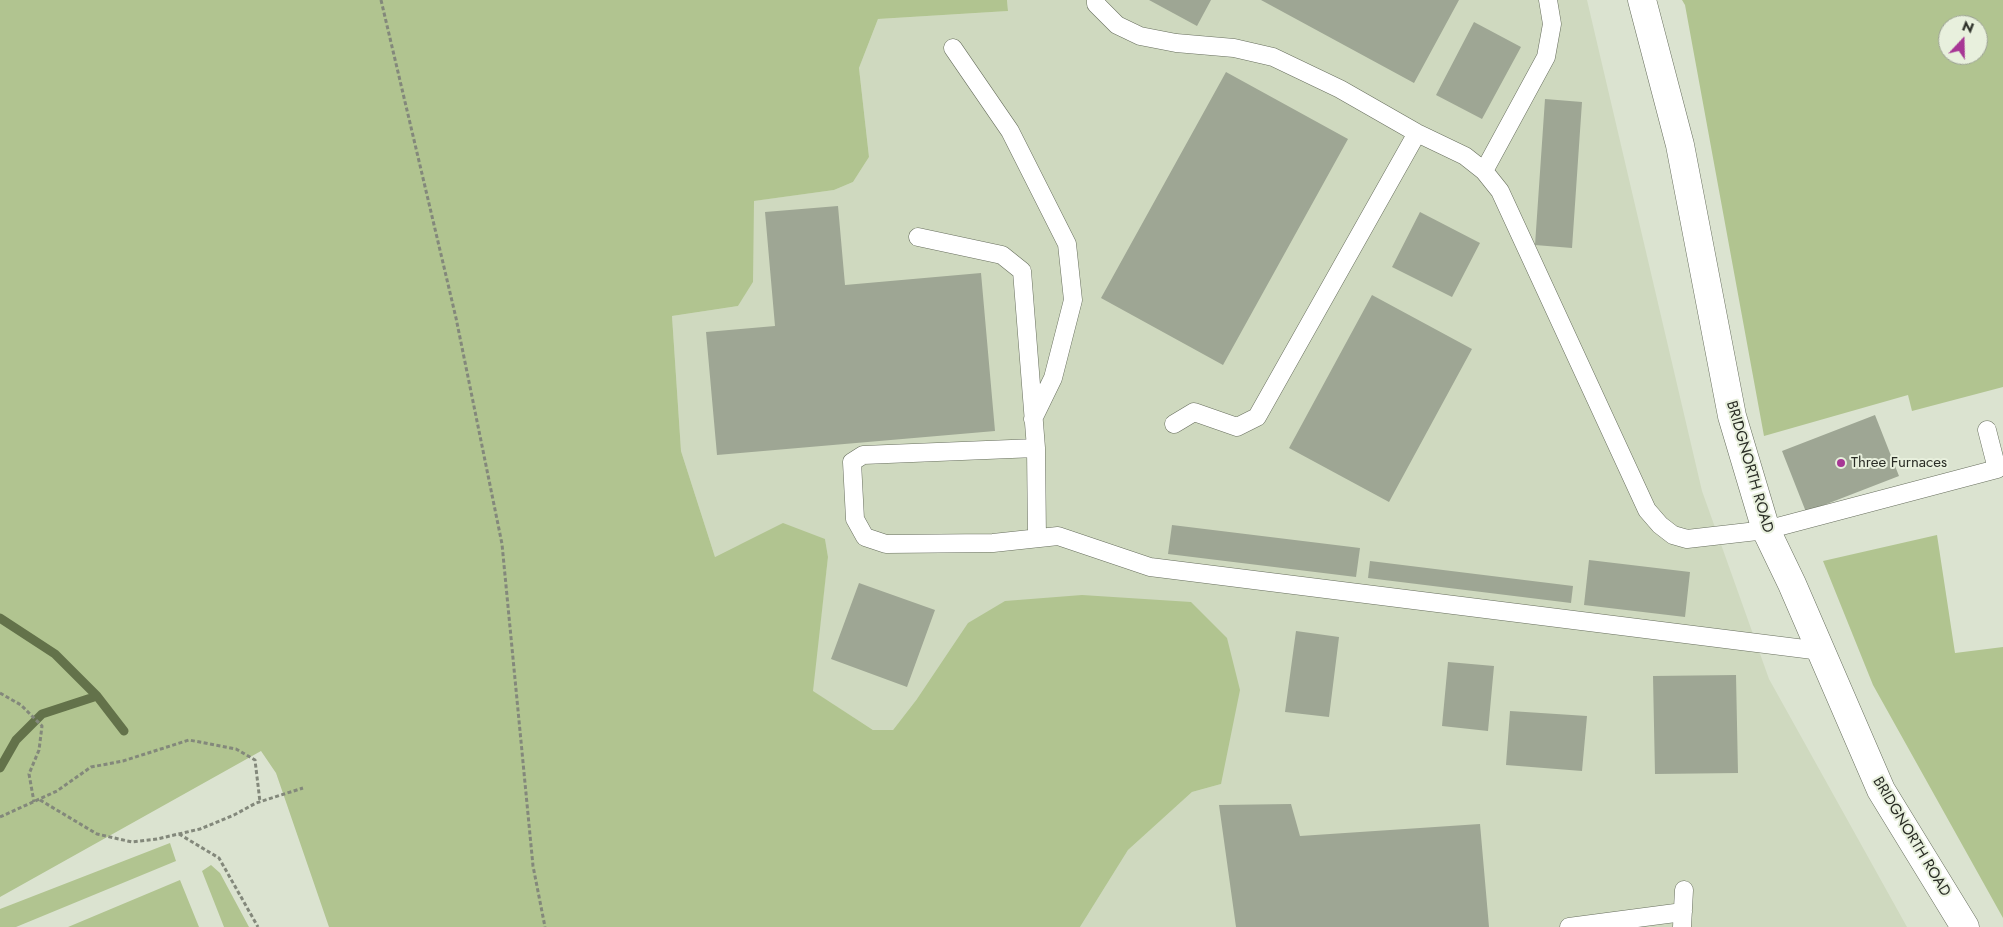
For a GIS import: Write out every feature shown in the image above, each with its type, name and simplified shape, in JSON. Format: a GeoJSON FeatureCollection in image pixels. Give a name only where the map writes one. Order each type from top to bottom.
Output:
{"type":"FeatureCollection","features":[{"type":"Feature","properties":{"kind":"street","name":"BRIDGNORTH ROAD"},"geometry":{"type":"LineString","coordinates":[[1642,0],[1680,145],[1732,416],[1766,530],[1881,790],[1965,927]]}},
{"type":"Feature","properties":{"kind":"lane"},"geometry":{"type":"LineString","coordinates":[[1096,0],[1096,4],[1117,25],[1140,36],[1176,43],[1234,48],[1273,57],[1340,89],[1417,133],[1465,156],[1484,171],[1500,191],[1647,510],[1660,525],[1673,535],[1687,539],[1766,530],[1997,469],[1987,430]]}},
{"type":"Feature","properties":{"kind":"lane"},"geometry":{"type":"LineString","coordinates":[[1484,171],[1546,57],[1552,24],[1548,0]]}},
{"type":"Feature","properties":{"kind":"lane"},"geometry":{"type":"LineString","coordinates":[[953,48],[1010,131],[1067,244],[1073,300],[1053,378],[1033,419]]}},
{"type":"Feature","properties":{"kind":"lane"},"geometry":{"type":"LineString","coordinates":[[1174,424],[1194,412],[1237,427],[1257,417],[1417,133]]}},
{"type":"Feature","properties":{"kind":"lane"},"geometry":{"type":"LineString","coordinates":[[918,237],[1002,255],[1022,271],[1036,448],[1037,538]]}},
{"type":"Feature","properties":{"kind":"lane"},"geometry":{"type":"LineString","coordinates":[[1036,448],[863,454],[852,462],[855,519],[865,537],[886,544],[993,543],[1058,536],[1150,567],[1821,651]]}},
{"type":"Feature","properties":{"kind":"lane"},"geometry":{"type":"LineString","coordinates":[[1569,927],[1683,920],[1684,890]]}},
{"type":"Feature","properties":{"kind":"path"},"geometry":{"type":"LineString","coordinates":[[381,0],[456,318],[502,544],[533,866],[545,927]]}},
{"type":"Feature","properties":{"kind":"path"},"geometry":{"type":"LineString","coordinates":[[0,693],[20,704],[42,726],[39,750],[29,774],[34,802]]}},
{"type":"Feature","properties":{"kind":"path"},"geometry":{"type":"LineString","coordinates":[[0,817],[57,791],[91,767],[123,761],[189,740],[236,749],[255,760],[260,802]]}},
{"type":"Feature","properties":{"kind":"path"},"geometry":{"type":"LineString","coordinates":[[40,799],[97,834],[132,842],[157,839],[200,829],[260,802],[303,788]]}},
{"type":"Feature","properties":{"kind":"path"},"geometry":{"type":"LineString","coordinates":[[178,834],[220,858],[258,927]]}},
{"type":"Feature","properties":{"kind":"shaded area"},"geometry":{"type":"Polygon","coordinates":[[[1007,0],[1587,0],[1702,491],[1769,679],[1907,927],[1080,927],[1128,850],[1192,792],[1221,784],[917,699],[893,730],[873,730],[812,691],[828,557],[825,539],[739,545],[715,557],[681,451],[672,316],[738,306],[753,282],[753,201],[834,190],[853,182],[869,157],[859,68],[878,19],[1008,11],[1007,0]]]}},
{"type":"Feature","properties":{"kind":"green space"},"geometry":{"type":"Polygon","coordinates":[[[0,0],[1007,0],[1008,11],[878,19],[859,68],[869,157],[853,182],[834,190],[754,201],[753,282],[738,306],[672,316],[681,451],[715,557],[783,523],[825,539],[828,557],[813,691],[873,730],[893,730],[917,699],[968,623],[1005,601],[1082,595],[1191,602],[1227,638],[1240,690],[1221,784],[1192,792],[1128,850],[1080,927],[329,927],[276,773],[261,751],[0,897],[0,0]]]}},
{"type":"Feature","properties":{"kind":"green space"},"geometry":{"type":"Polygon","coordinates":[[[1682,0],[2003,0],[2003,387],[1912,411],[1908,395],[1764,436],[1685,5],[1682,0]]]}},
{"type":"Feature","properties":{"kind":"green space"},"geometry":{"type":"Polygon","coordinates":[[[1937,535],[1955,653],[2003,647],[2003,918],[1873,685],[1823,561],[1937,535]]]}},
{"type":"Feature","properties":{"kind":"green space"},"geometry":{"type":"Polygon","coordinates":[[[170,843],[176,861],[16,927],[0,927],[0,909],[170,843]]]}},
{"type":"Feature","properties":{"kind":"green space"},"geometry":{"type":"Polygon","coordinates":[[[211,865],[220,873],[249,927],[224,927],[202,871],[211,865]]]}},
{"type":"Feature","properties":{"kind":"green space"},"geometry":{"type":"Polygon","coordinates":[[[180,880],[199,927],[68,927],[180,880]]]}},
{"type":"Feature","properties":{"kind":"building"},"geometry":{"type":"Polygon","coordinates":[[[1149,0],[1211,0],[1197,26],[1149,0]]]}},
{"type":"Feature","properties":{"kind":"building"},"geometry":{"type":"Polygon","coordinates":[[[1261,0],[1459,0],[1414,83],[1261,0]]]}},
{"type":"Feature","properties":{"kind":"building"},"geometry":{"type":"Polygon","coordinates":[[[1474,22],[1521,47],[1482,119],[1436,95],[1474,22]]]}},
{"type":"Feature","properties":{"kind":"building"},"geometry":{"type":"Polygon","coordinates":[[[1226,72],[1348,139],[1223,365],[1101,298],[1226,72]]]}},
{"type":"Feature","properties":{"kind":"building"},"geometry":{"type":"Polygon","coordinates":[[[1545,99],[1582,102],[1572,248],[1535,245],[1545,99]]]}},
{"type":"Feature","properties":{"kind":"building"},"geometry":{"type":"Polygon","coordinates":[[[838,206],[845,285],[981,273],[995,431],[717,455],[706,332],[775,326],[765,212],[838,206]]]}},
{"type":"Feature","properties":{"kind":"building"},"geometry":{"type":"Polygon","coordinates":[[[1420,212],[1480,243],[1452,297],[1392,267],[1420,212]]]}},
{"type":"Feature","properties":{"kind":"building"},"geometry":{"type":"Polygon","coordinates":[[[1372,295],[1472,349],[1389,502],[1289,448],[1372,295]]]}},
{"type":"Feature","properties":{"kind":"building","name":"Three Furnaces"},"geometry":{"type":"Polygon","coordinates":[[[1875,415],[1899,476],[1806,512],[1782,451],[1875,415]]]}},
{"type":"Feature","properties":{"kind":"building"},"geometry":{"type":"Polygon","coordinates":[[[1172,525],[1360,548],[1356,577],[1168,554],[1172,525]]]}},
{"type":"Feature","properties":{"kind":"building"},"geometry":{"type":"Polygon","coordinates":[[[1589,560],[1690,572],[1685,617],[1584,605],[1589,560]]]}},
{"type":"Feature","properties":{"kind":"building"},"geometry":{"type":"Polygon","coordinates":[[[1370,561],[1573,586],[1571,603],[1368,578],[1370,561]]]}},
{"type":"Feature","properties":{"kind":"building"},"geometry":{"type":"Polygon","coordinates":[[[859,583],[935,610],[907,687],[831,659],[859,583]]]}},
{"type":"Feature","properties":{"kind":"building"},"geometry":{"type":"Polygon","coordinates":[[[1296,631],[1339,637],[1329,717],[1285,712],[1296,631]]]}},
{"type":"Feature","properties":{"kind":"building"},"geometry":{"type":"Polygon","coordinates":[[[1448,662],[1494,666],[1488,731],[1442,726],[1448,662]]]}},
{"type":"Feature","properties":{"kind":"building"},"geometry":{"type":"Polygon","coordinates":[[[1736,675],[1738,773],[1655,774],[1653,676],[1736,675]]]}},
{"type":"Feature","properties":{"kind":"building"},"geometry":{"type":"Polygon","coordinates":[[[1510,711],[1587,716],[1582,771],[1506,765],[1510,711]]]}},
{"type":"Feature","properties":{"kind":"building"},"geometry":{"type":"Polygon","coordinates":[[[1291,804],[1300,836],[1480,824],[1489,927],[1236,927],[1219,805],[1291,804]]]}},
{"type":"Feature","properties":{"kind":"waterway"},"geometry":{"type":"LineString","coordinates":[[0,618],[55,654],[97,696],[124,731]]}},
{"type":"Feature","properties":{"kind":"waterway"},"geometry":{"type":"LineString","coordinates":[[0,768],[16,740],[42,714],[97,696]]}},
{"type":"Feature","properties":{"kind":"place","name":"Three Furnaces"},"geometry":{"type":"Point","coordinates":[1841,463]}}]}
